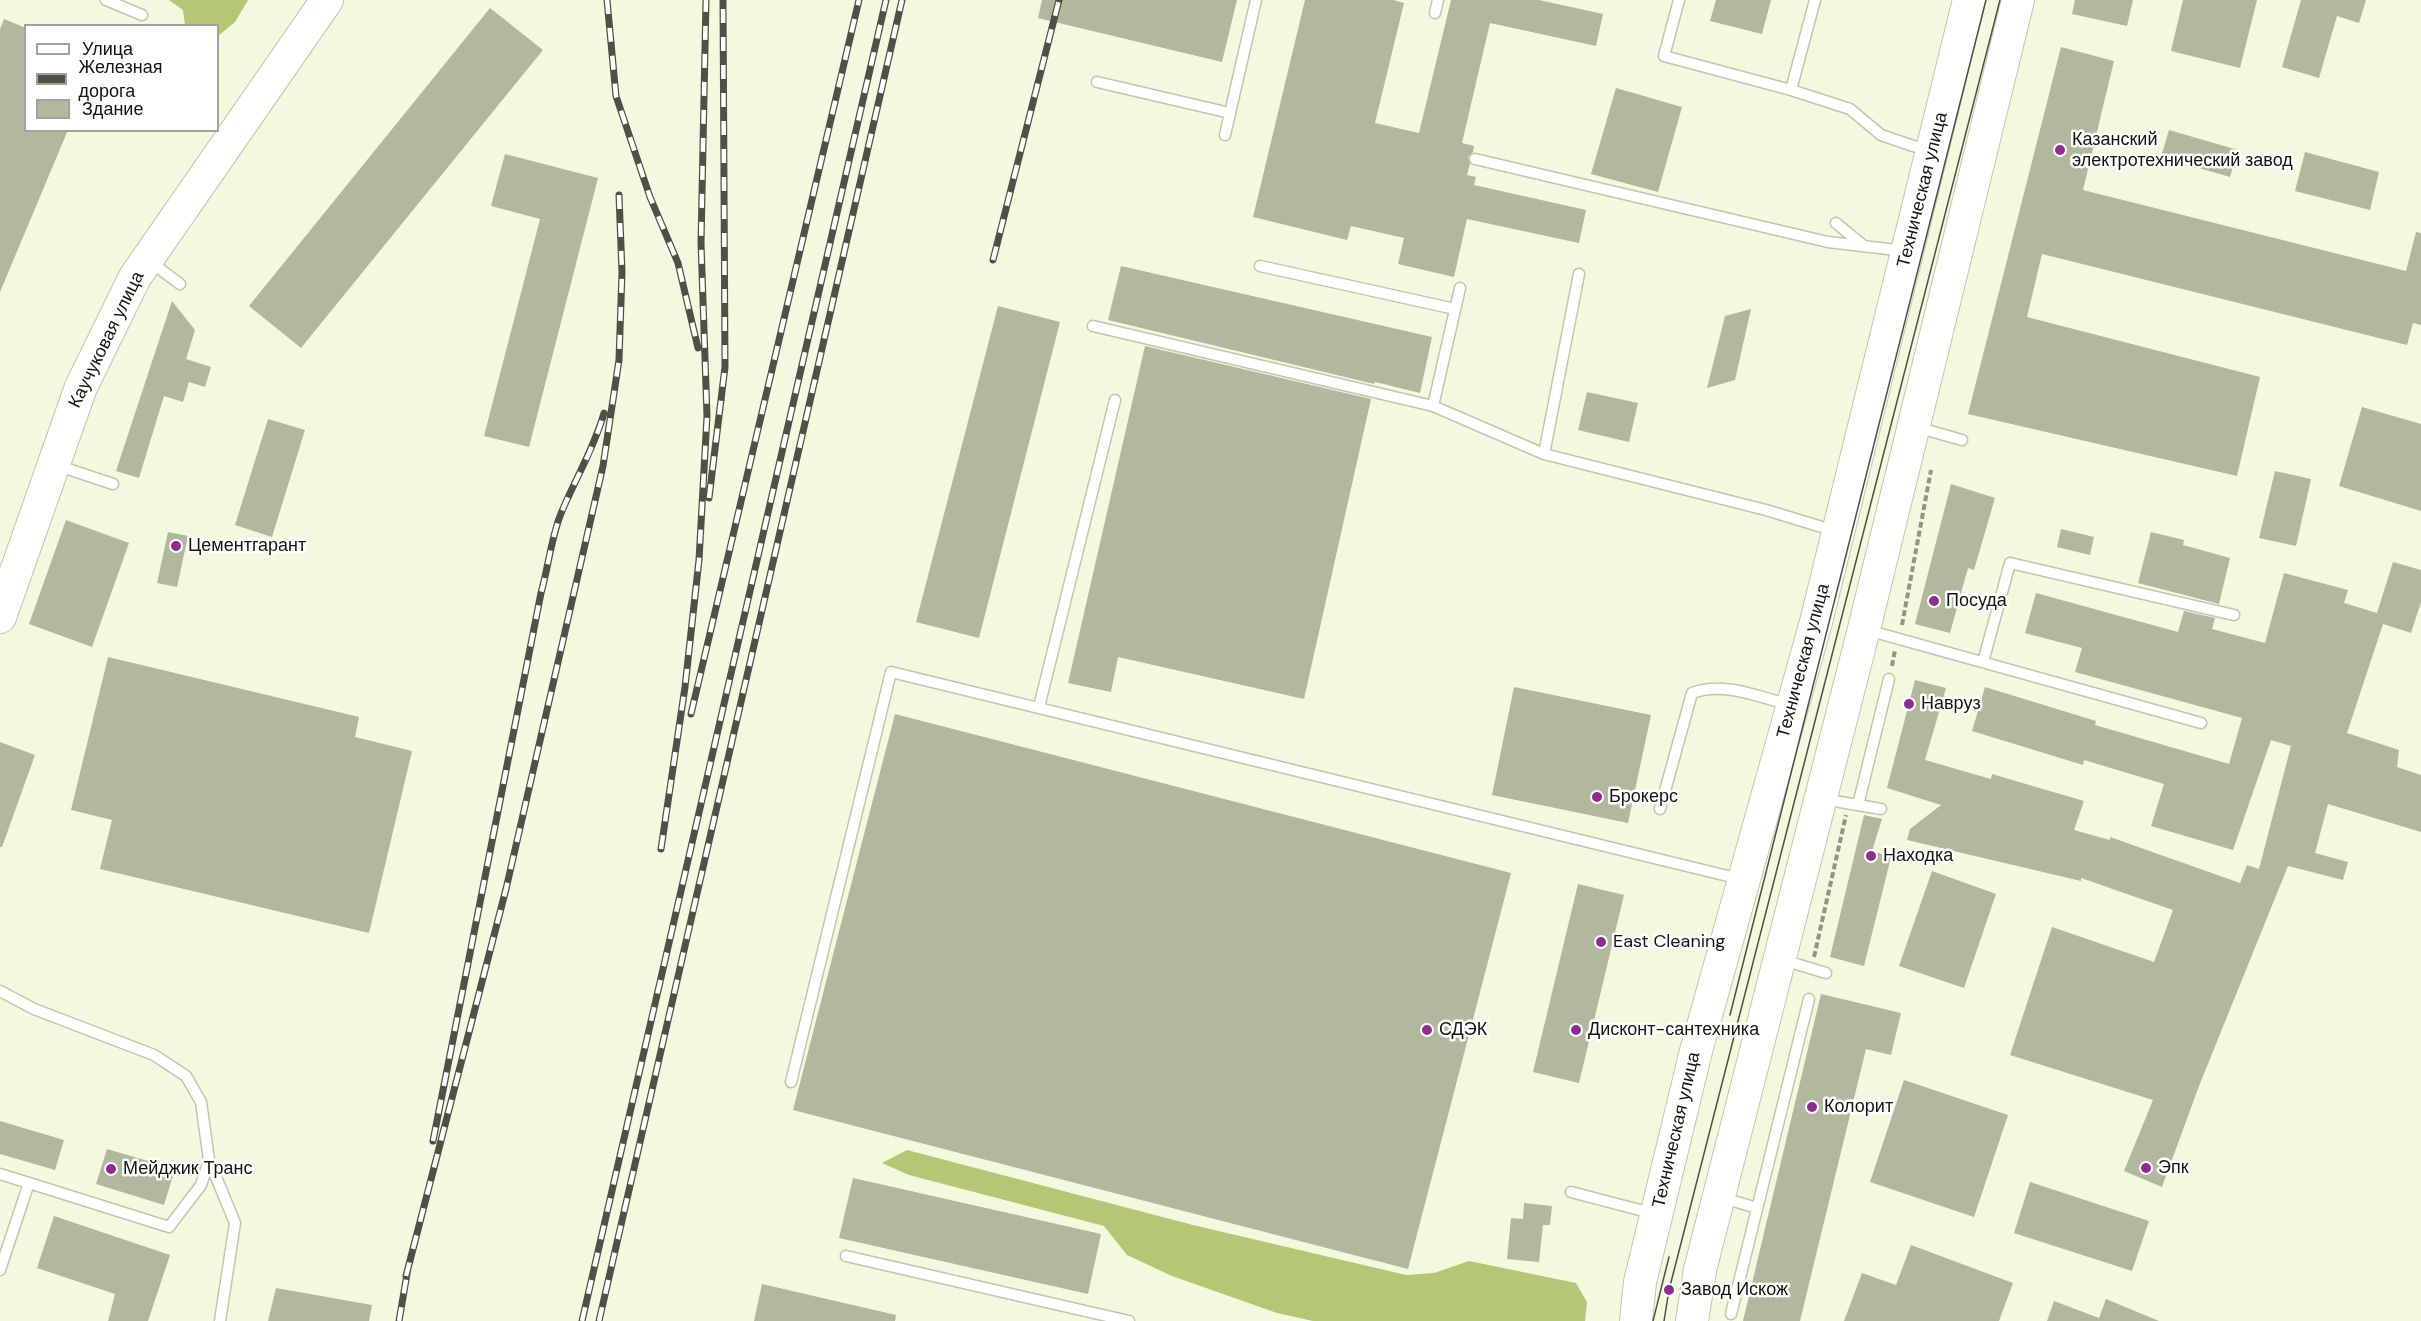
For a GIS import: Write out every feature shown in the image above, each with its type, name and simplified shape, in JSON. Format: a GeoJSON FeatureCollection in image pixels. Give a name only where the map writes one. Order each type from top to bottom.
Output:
{"type":"FeatureCollection","features":[{"type":"Feature","properties":{"kind":"main road","name":"Каучуковая улица"},"geometry":{"type":"LineString","coordinates":[[0,617],[81,387],[135,277],[327,0]]}},
{"type":"Feature","properties":{"kind":"main road","name":"Техническая улица"},"geometry":{"type":"LineString","coordinates":[[1636,1321],[1640,1282],[1696,1051],[1838,532],[1969,0]]}},
{"type":"Feature","properties":{"kind":"main road"},"geometry":{"type":"LineString","coordinates":[[1692,1321],[1700,1270],[1864,629],[2018,0]]}},
{"type":"Feature","properties":{"kind":"lane"},"geometry":{"type":"LineString","coordinates":[[106,0],[142,15]]}},
{"type":"Feature","properties":{"kind":"lane"},"geometry":{"type":"LineString","coordinates":[[1225,135],[1256,0]]}},
{"type":"Feature","properties":{"kind":"lane"},"geometry":{"type":"LineString","coordinates":[[1435,13],[1438,0]]}},
{"type":"Feature","properties":{"kind":"lane"},"geometry":{"type":"LineString","coordinates":[[1679,0],[1664,56],[1791,90],[1850,109],[1881,135],[1933,153]]}},
{"type":"Feature","properties":{"kind":"lane"},"geometry":{"type":"LineString","coordinates":[[1791,90],[1815,0]]}},
{"type":"Feature","properties":{"kind":"lane"},"geometry":{"type":"LineString","coordinates":[[1097,82],[1230,113]]}},
{"type":"Feature","properties":{"kind":"lane"},"geometry":{"type":"LineString","coordinates":[[1475,159],[1828,242],[1908,252]]}},
{"type":"Feature","properties":{"kind":"lane"},"geometry":{"type":"LineString","coordinates":[[1836,223],[1864,246]]}},
{"type":"Feature","properties":{"kind":"lane"},"geometry":{"type":"LineString","coordinates":[[147,260],[180,284]]}},
{"type":"Feature","properties":{"kind":"lane"},"geometry":{"type":"LineString","coordinates":[[1260,266],[1455,309]]}},
{"type":"Feature","properties":{"kind":"lane"},"geometry":{"type":"LineString","coordinates":[[1544,454],[1579,274]]}},
{"type":"Feature","properties":{"kind":"lane"},"geometry":{"type":"LineString","coordinates":[[1433,406],[1460,288]]}},
{"type":"Feature","properties":{"kind":"lane"},"geometry":{"type":"LineString","coordinates":[[1093,326],[1433,406],[1544,454],[1766,510],[1838,532]]}},
{"type":"Feature","properties":{"kind":"lane"},"geometry":{"type":"LineString","coordinates":[[1039,707],[1115,400]]}},
{"type":"Feature","properties":{"kind":"lane"},"geometry":{"type":"LineString","coordinates":[[1914,426],[1962,440]]}},
{"type":"Feature","properties":{"kind":"lane"},"geometry":{"type":"LineString","coordinates":[[54,464],[113,484]]}},
{"type":"Feature","properties":{"kind":"lane"},"geometry":{"type":"LineString","coordinates":[[1983,662],[2010,563],[2234,615]]}},
{"type":"Feature","properties":{"kind":"lane"},"geometry":{"type":"LineString","coordinates":[[1864,629],[2201,723]]}},
{"type":"Feature","properties":{"kind":"lane"},"geometry":{"type":"LineString","coordinates":[[791,1082],[891,672],[1744,880]]}},
{"type":"Feature","properties":{"kind":"lane"},"geometry":{"type":"LineString","coordinates":[[1858,805],[1889,679]]}},
{"type":"Feature","properties":{"kind":"lane"},"geometry":{"type":"LineString","coordinates":[[1660,809],[1692,693],[1705,688],[1721,688],[1792,706]]}},
{"type":"Feature","properties":{"kind":"lane"},"geometry":{"type":"LineString","coordinates":[[1820,799],[1881,809]]}},
{"type":"Feature","properties":{"kind":"lane"},"geometry":{"type":"LineString","coordinates":[[1779,959],[1826,973]]}},
{"type":"Feature","properties":{"kind":"lane"},"geometry":{"type":"LineString","coordinates":[[0,991],[34,1009],[154,1055],[186,1076],[201,1102],[209,1160],[235,1222],[220,1321]]}},
{"type":"Feature","properties":{"kind":"lane"},"geometry":{"type":"LineString","coordinates":[[1731,1314],[1809,999]]}},
{"type":"Feature","properties":{"kind":"lane"},"geometry":{"type":"LineString","coordinates":[[0,1174],[168,1227],[201,1185],[209,1160]]}},
{"type":"Feature","properties":{"kind":"lane"},"geometry":{"type":"LineString","coordinates":[[0,1270],[29,1183]]}},
{"type":"Feature","properties":{"kind":"lane"},"geometry":{"type":"LineString","coordinates":[[1571,1192],[1657,1214]]}},
{"type":"Feature","properties":{"kind":"lane"},"geometry":{"type":"LineString","coordinates":[[1719,1196],[1757,1208]]}},
{"type":"Feature","properties":{"kind":"lane"},"geometry":{"type":"LineString","coordinates":[[846,1256],[1129,1321]]}},
{"type":"Feature","properties":{"kind":"green space"},"geometry":{"type":"Polygon","coordinates":[[[169,0],[248,0],[235,22],[219,35],[219,24],[185,24],[183,10],[169,0]]]}},
{"type":"Feature","properties":{"kind":"green space"},"geometry":{"type":"Polygon","coordinates":[[[907,1150],[1193,1225],[1406,1275],[1434,1273],[1469,1261],[1576,1283],[1587,1302],[1585,1321],[1313,1321],[1277,1313],[1172,1276],[1127,1255],[1104,1226],[909,1175],[882,1163],[907,1150]]]}},
{"type":"Feature","properties":{"kind":"building"},"geometry":{"type":"Polygon","coordinates":[[[1042,0],[1237,0],[1222,62],[1038,18],[1042,0]]]}},
{"type":"Feature","properties":{"kind":"building"},"geometry":{"type":"Polygon","coordinates":[[[1305,0],[1393,0],[1404,3],[1375,123],[1419,133],[1451,0],[1539,0],[1603,14],[1596,46],[1490,23],[1462,143],[1474,146],[1473,152],[1468,157],[1470,164],[1467,175],[1476,177],[1474,185],[1586,210],[1579,243],[1467,219],[1454,277],[1398,264],[1404,238],[1351,226],[1347,240],[1253,217],[1305,0]]]}},
{"type":"Feature","properties":{"kind":"building"},"geometry":{"type":"Polygon","coordinates":[[[1716,0],[1771,0],[1762,34],[1710,21],[1716,0]]]}},
{"type":"Feature","properties":{"kind":"building"},"geometry":{"type":"Polygon","coordinates":[[[2075,0],[2133,0],[2127,26],[2072,14],[2075,0]]]}},
{"type":"Feature","properties":{"kind":"building"},"geometry":{"type":"Polygon","coordinates":[[[2183,0],[2257,0],[2240,68],[2171,51],[2183,0]]]}},
{"type":"Feature","properties":{"kind":"building"},"geometry":{"type":"Polygon","coordinates":[[[2301,0],[2366,0],[2359,23],[2337,16],[2319,78],[2282,67],[2301,0]]]}},
{"type":"Feature","properties":{"kind":"building"},"geometry":{"type":"Polygon","coordinates":[[[490,8],[543,50],[301,348],[249,306],[490,8]]]}},
{"type":"Feature","properties":{"kind":"building"},"geometry":{"type":"Polygon","coordinates":[[[4,19],[24,27],[24,132],[67,132],[0,292],[0,29],[4,19]]]}},
{"type":"Feature","properties":{"kind":"building"},"geometry":{"type":"Polygon","coordinates":[[[2061,47],[2114,61],[2083,190],[2406,271],[2416,232],[2421,233],[2421,325],[2413,323],[2407,345],[2042,254],[2027,317],[2260,377],[2237,476],[1968,414],[2061,47]]]}},
{"type":"Feature","properties":{"kind":"building"},"geometry":{"type":"Polygon","coordinates":[[[1616,88],[1682,107],[1658,192],[1591,174],[1616,88]]]}},
{"type":"Feature","properties":{"kind":"building"},"geometry":{"type":"Polygon","coordinates":[[[2169,130],[2238,150],[2230,177],[2161,157],[2169,130]]]}},
{"type":"Feature","properties":{"kind":"building"},"geometry":{"type":"Polygon","coordinates":[[[2305,152],[2379,172],[2370,210],[2295,191],[2305,152]]]}},
{"type":"Feature","properties":{"kind":"building"},"geometry":{"type":"Polygon","coordinates":[[[505,154],[598,178],[529,447],[484,436],[540,219],[491,206],[505,154]]]}},
{"type":"Feature","properties":{"kind":"building"},"geometry":{"type":"Polygon","coordinates":[[[1121,266],[1432,337],[1420,393],[1108,320],[1121,266]]]}},
{"type":"Feature","properties":{"kind":"building"},"geometry":{"type":"Polygon","coordinates":[[[172,301],[195,330],[186,359],[211,367],[205,387],[189,382],[183,402],[164,396],[139,478],[116,471],[172,301]]]}},
{"type":"Feature","properties":{"kind":"building"},"geometry":{"type":"Polygon","coordinates":[[[998,306],[1060,322],[979,638],[916,622],[998,306]]]}},
{"type":"Feature","properties":{"kind":"building"},"geometry":{"type":"Polygon","coordinates":[[[1751,309],[1735,380],[1707,388],[1725,316],[1751,309]]]}},
{"type":"Feature","properties":{"kind":"building"},"geometry":{"type":"Polygon","coordinates":[[[1145,346],[1371,399],[1304,699],[1118,657],[1111,692],[1068,683],[1145,346]]]}},
{"type":"Feature","properties":{"kind":"building"},"geometry":{"type":"Polygon","coordinates":[[[1587,392],[1638,403],[1629,442],[1578,430],[1587,392]]]}},
{"type":"Feature","properties":{"kind":"building"},"geometry":{"type":"Polygon","coordinates":[[[2362,407],[2421,424],[2421,511],[2339,486],[2362,407]]]}},
{"type":"Feature","properties":{"kind":"building"},"geometry":{"type":"Polygon","coordinates":[[[268,419],[305,430],[272,537],[235,525],[268,419]]]}},
{"type":"Feature","properties":{"kind":"building"},"geometry":{"type":"Polygon","coordinates":[[[2275,471],[2311,479],[2296,546],[2259,538],[2275,471]]]}},
{"type":"Feature","properties":{"kind":"building"},"geometry":{"type":"Polygon","coordinates":[[[1951,484],[1995,498],[1974,570],[1968,568],[1950,633],[1915,624],[1951,484]]]}},
{"type":"Feature","properties":{"kind":"building"},"geometry":{"type":"Polygon","coordinates":[[[66,520],[129,543],[92,647],[29,624],[66,520]]]}},
{"type":"Feature","properties":{"kind":"building"},"geometry":{"type":"Polygon","coordinates":[[[2061,529],[2094,537],[2090,555],[2057,547],[2061,529]]]}},
{"type":"Feature","properties":{"kind":"building"},"geometry":{"type":"Polygon","coordinates":[[[168,532],[188,536],[177,587],[157,583],[168,532]]]}},
{"type":"Feature","properties":{"kind":"building"},"geometry":{"type":"Polygon","coordinates":[[[2151,532],[2184,540],[2183,545],[2230,558],[2219,604],[2138,583],[2151,532]]]}},
{"type":"Feature","properties":{"kind":"building"},"geometry":{"type":"Polygon","coordinates":[[[2393,562],[2421,570],[2421,602],[2411,633],[2383,624],[2347,733],[2399,750],[2397,767],[2421,775],[2421,832],[2328,804],[2315,853],[2348,862],[2343,880],[2288,866],[2199,1086],[2162,1187],[2124,1171],[2153,1100],[2010,1055],[2052,927],[2154,962],[2173,910],[2081,878],[2081,881],[1907,840],[1910,829],[1941,805],[1887,788],[1915,680],[1946,688],[1925,760],[1991,779],[1992,774],[2084,801],[2074,830],[2110,840],[2110,837],[2240,883],[2247,865],[2259,869],[2291,746],[2271,740],[2233,850],[2151,826],[2164,784],[2084,760],[2083,765],[1972,731],[1985,687],[2096,721],[2095,725],[2229,764],[2242,718],[2075,672],[2082,648],[2025,633],[2036,593],[2178,632],[2184,611],[2215,618],[2212,629],[2265,643],[2284,573],[2348,590],[2344,603],[2377,613],[2393,562]]]}},
{"type":"Feature","properties":{"kind":"building"},"geometry":{"type":"Polygon","coordinates":[[[108,657],[359,717],[355,737],[412,751],[369,933],[100,869],[112,820],[71,810],[108,657]]]}},
{"type":"Feature","properties":{"kind":"building"},"geometry":{"type":"Polygon","coordinates":[[[1514,687],[1651,715],[1628,823],[1492,795],[1514,687]]]}},
{"type":"Feature","properties":{"kind":"building"},"geometry":{"type":"Polygon","coordinates":[[[895,714],[1511,873],[1408,1269],[793,1110],[895,714]]]}},
{"type":"Feature","properties":{"kind":"building"},"geometry":{"type":"Polygon","coordinates":[[[0,742],[35,755],[2,847],[0,847],[0,742]]]}},
{"type":"Feature","properties":{"kind":"building"},"geometry":{"type":"Polygon","coordinates":[[[1864,815],[1882,819],[1872,851],[1891,857],[1864,966],[1830,957],[1864,815]]]}},
{"type":"Feature","properties":{"kind":"building"},"geometry":{"type":"Polygon","coordinates":[[[1932,871],[1996,894],[1964,988],[1899,966],[1932,871]]]}},
{"type":"Feature","properties":{"kind":"building"},"geometry":{"type":"Polygon","coordinates":[[[1578,884],[1624,895],[1579,1083],[1533,1072],[1578,884]]]}},
{"type":"Feature","properties":{"kind":"building"},"geometry":{"type":"Polygon","coordinates":[[[1821,994],[1901,1013],[1891,1055],[1866,1049],[1800,1321],[1743,1321],[1821,994]]]}},
{"type":"Feature","properties":{"kind":"building"},"geometry":{"type":"Polygon","coordinates":[[[1904,1080],[2008,1115],[1974,1217],[1870,1182],[1904,1080]]]}},
{"type":"Feature","properties":{"kind":"building"},"geometry":{"type":"Polygon","coordinates":[[[0,1121],[64,1140],[55,1170],[0,1154],[0,1121]]]}},
{"type":"Feature","properties":{"kind":"building"},"geometry":{"type":"Polygon","coordinates":[[[107,1149],[175,1169],[164,1205],[96,1184],[107,1149]]]}},
{"type":"Feature","properties":{"kind":"building"},"geometry":{"type":"Polygon","coordinates":[[[853,1178],[1101,1234],[1088,1294],[839,1238],[853,1178]]]}},
{"type":"Feature","properties":{"kind":"building"},"geometry":{"type":"Polygon","coordinates":[[[2030,1182],[2149,1221],[2132,1271],[2014,1233],[2030,1182]]]}},
{"type":"Feature","properties":{"kind":"building"},"geometry":{"type":"Polygon","coordinates":[[[1524,1203],[1552,1206],[1550,1225],[1543,1225],[1539,1262],[1507,1259],[1511,1218],[1523,1219],[1524,1203]]]}},
{"type":"Feature","properties":{"kind":"building"},"geometry":{"type":"Polygon","coordinates":[[[54,1216],[170,1255],[148,1321],[108,1321],[115,1294],[37,1268],[54,1216]]]}},
{"type":"Feature","properties":{"kind":"building"},"geometry":{"type":"Polygon","coordinates":[[[1911,1245],[2013,1283],[1999,1321],[1844,1321],[1862,1273],[1896,1285],[1911,1245]]]}},
{"type":"Feature","properties":{"kind":"building"},"geometry":{"type":"Polygon","coordinates":[[[762,1284],[896,1315],[895,1321],[754,1321],[762,1284]]]}},
{"type":"Feature","properties":{"kind":"building"},"geometry":{"type":"Polygon","coordinates":[[[276,1288],[372,1305],[369,1321],[268,1321],[276,1288]]]}},
{"type":"Feature","properties":{"kind":"building"},"geometry":{"type":"Polygon","coordinates":[[[2106,1299],[2159,1321],[2047,1321],[2054,1301],[2099,1318],[2106,1299]]]}},
{"type":"Feature","properties":{"kind":"tram line"},"geometry":{"type":"LineString","coordinates":[[1730,1015],[1986,0]]}},
{"type":"Feature","properties":{"kind":"tram line"},"geometry":{"type":"LineString","coordinates":[[1664,1321],[1669,1290],[2000,0]]}},
{"type":"Feature","properties":{"kind":"tram line"},"geometry":{"type":"LineString","coordinates":[[1653,1321],[1669,1257]]}},
{"type":"Feature","properties":{"kind":"railway"},"geometry":{"type":"LineString","coordinates":[[607,0],[616,96],[650,197],[678,263],[698,348]]}},
{"type":"Feature","properties":{"kind":"railway"},"geometry":{"type":"LineString","coordinates":[[661,849],[685,687],[699,560],[707,416],[701,243],[706,0]]}},
{"type":"Feature","properties":{"kind":"railway"},"geometry":{"type":"LineString","coordinates":[[709,498],[725,367],[723,0]]}},
{"type":"Feature","properties":{"kind":"railway"},"geometry":{"type":"LineString","coordinates":[[691,714],[859,0]]}},
{"type":"Feature","properties":{"kind":"railway"},"geometry":{"type":"LineString","coordinates":[[582,1321],[886,0]]}},
{"type":"Feature","properties":{"kind":"railway"},"geometry":{"type":"LineString","coordinates":[[599,1321],[902,0]]}},
{"type":"Feature","properties":{"kind":"railway"},"geometry":{"type":"LineString","coordinates":[[993,260],[1059,0]]}},
{"type":"Feature","properties":{"kind":"railway"},"geometry":{"type":"LineString","coordinates":[[406,1276],[506,889],[603,466],[619,360],[622,272],[619,195]]}},
{"type":"Feature","properties":{"kind":"railway"},"geometry":{"type":"LineString","coordinates":[[433,1141],[552,544],[560,516],[595,439],[604,413]]}},
{"type":"Feature","properties":{"kind":"railway"},"geometry":{"type":"LineString","coordinates":[[399,1321],[408,1268]]}},
{"type":"Feature","properties":{"kind":"place","name":"Казанский электротехнический завод"},"geometry":{"type":"Point","coordinates":[2060,150]}},
{"type":"Feature","properties":{"kind":"place","name":"Цементгарант"},"geometry":{"type":"Point","coordinates":[176,546]}},
{"type":"Feature","properties":{"kind":"place","name":"Посуда"},"geometry":{"type":"Point","coordinates":[1934,601]}},
{"type":"Feature","properties":{"kind":"place","name":"Навруз"},"geometry":{"type":"Point","coordinates":[1909,704]}},
{"type":"Feature","properties":{"kind":"place","name":"Брокерс"},"geometry":{"type":"Point","coordinates":[1597,797]}},
{"type":"Feature","properties":{"kind":"place","name":"Находка"},"geometry":{"type":"Point","coordinates":[1871,856]}},
{"type":"Feature","properties":{"kind":"place","name":"East Cleaning"},"geometry":{"type":"Point","coordinates":[1601,942]}},
{"type":"Feature","properties":{"kind":"place","name":"СДЭК"},"geometry":{"type":"Point","coordinates":[1427,1030]}},
{"type":"Feature","properties":{"kind":"place","name":"Дисконт-сантехника"},"geometry":{"type":"Point","coordinates":[1576,1030]}},
{"type":"Feature","properties":{"kind":"place","name":"Колорит"},"geometry":{"type":"Point","coordinates":[1812,1107]}},
{"type":"Feature","properties":{"kind":"place","name":"Эпк"},"geometry":{"type":"Point","coordinates":[2146,1168]}},
{"type":"Feature","properties":{"kind":"place","name":"Мейджик Транс"},"geometry":{"type":"Point","coordinates":[111,1169]}},
{"type":"Feature","properties":{"kind":"place","name":"Завод Искож"},"geometry":{"type":"Point","coordinates":[1669,1290]}}]}
